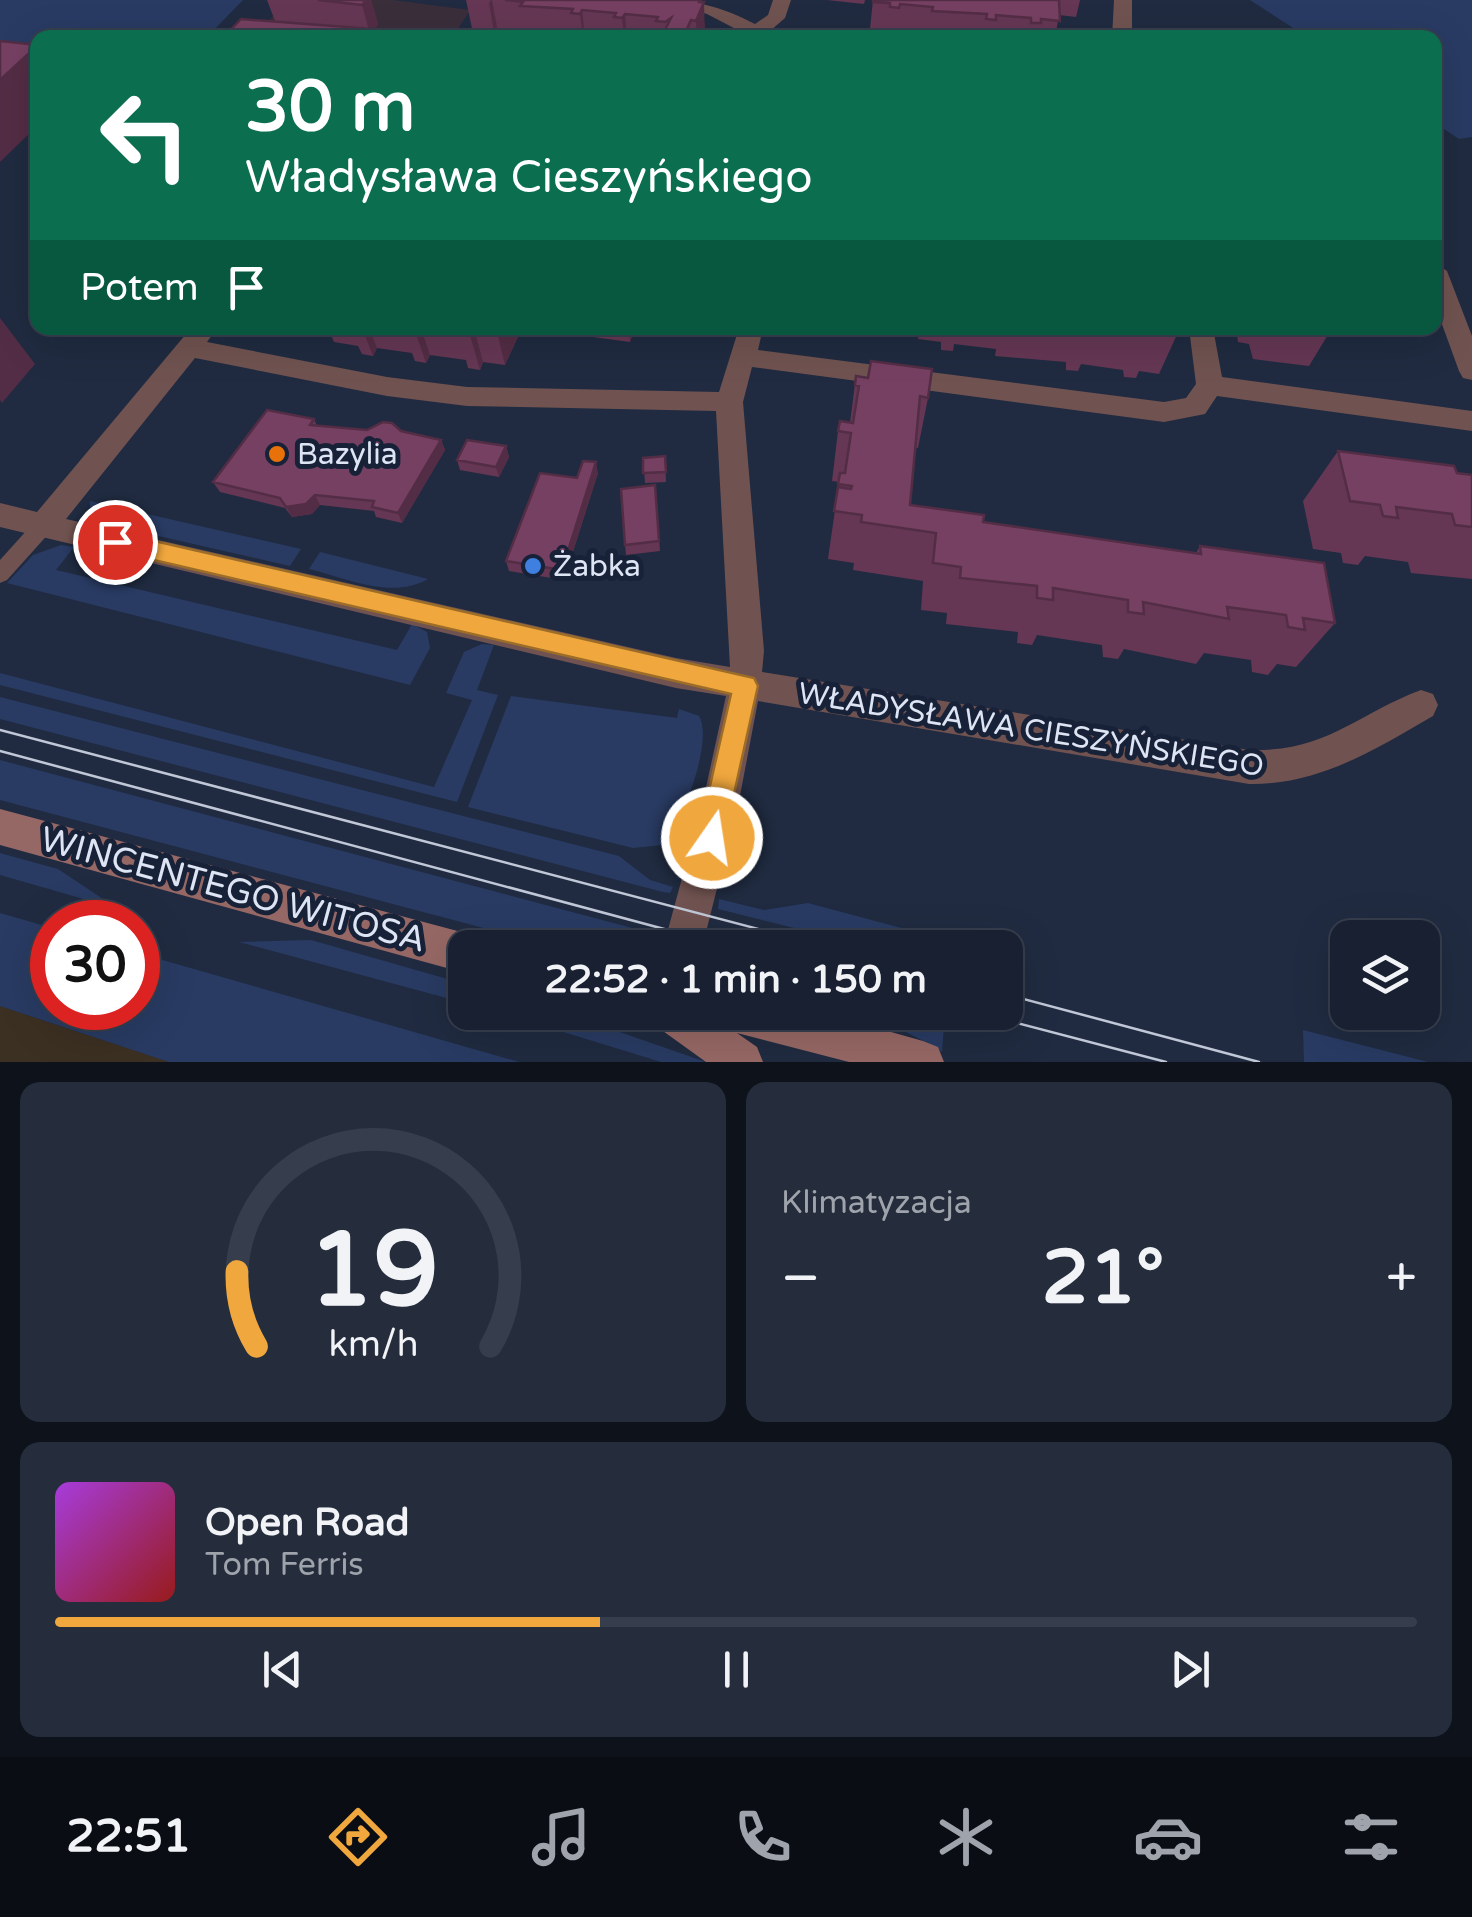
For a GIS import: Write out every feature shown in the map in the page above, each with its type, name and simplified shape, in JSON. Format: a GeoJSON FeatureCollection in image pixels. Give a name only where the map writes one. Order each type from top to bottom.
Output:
{"type":"FeatureCollection","features":[{"type":"Feature","properties":{"kind":"street"},"geometry":{"type":"LineString","coordinates":[[669,0],[713,10],[756,30]]}},
{"type":"Feature","properties":{"kind":"street"},"geometry":{"type":"LineString","coordinates":[[767,30],[782,0]]}},
{"type":"Feature","properties":{"kind":"street"},"geometry":{"type":"LineString","coordinates":[[1122,30],[1123,0]]}},
{"type":"Feature","properties":{"kind":"street"},"geometry":{"type":"LineString","coordinates":[[1442,289],[1472,371]]}},
{"type":"Feature","properties":{"kind":"street"},"geometry":{"type":"LineString","coordinates":[[687,930],[712,838],[745,686],[748,651],[729,402],[749,335]]}},
{"type":"Feature","properties":{"kind":"street"},"geometry":{"type":"LineString","coordinates":[[743,357],[1164,412],[1196,407],[1210,386],[1202,335]]}},
{"type":"Feature","properties":{"kind":"street"},"geometry":{"type":"LineString","coordinates":[[44,525],[197,338],[350,380],[505,399],[677,398],[729,402]]}},
{"type":"Feature","properties":{"kind":"street"},"geometry":{"type":"LineString","coordinates":[[1210,386],[1472,421]]}},
{"type":"Feature","properties":{"kind":"street","name":"WŁADYSŁAWA CIESZYŃSKIEGO"},"geometry":{"type":"LineString","coordinates":[[0,515],[745,686],[1275,770],[1312,764],[1422,705]]}},
{"type":"Feature","properties":{"kind":"street","name":"WINCENTEGO WITOSA"},"geometry":{"type":"LineString","coordinates":[[0,827],[448,948]]}},
{"type":"Feature","properties":{"kind":"street"},"geometry":{"type":"LineString","coordinates":[[696,1030],[742,1062]]}},
{"type":"Feature","properties":{"kind":"street"},"geometry":{"type":"LineString","coordinates":[[809,1030],[923,1062]]}},
{"type":"Feature","properties":{"kind":"lane"},"geometry":{"type":"LineString","coordinates":[[0,574],[44,525]]}},
{"type":"Feature","properties":{"kind":"shaded area"},"geometry":{"type":"Polygon","coordinates":[[[0,0],[243,0],[214,30],[30,30],[30,60],[0,60],[0,0]]]}},
{"type":"Feature","properties":{"kind":"shaded area"},"geometry":{"type":"Polygon","coordinates":[[[287,0],[393,0],[470,10],[457,30],[261,30],[287,0]]]}},
{"type":"Feature","properties":{"kind":"shaded area"},"geometry":{"type":"Polygon","coordinates":[[[1250,0],[1472,0],[1472,137],[1459,139],[1442,128],[1442,30],[1296,30],[1250,0]]]}},
{"type":"Feature","properties":{"kind":"shaded area"},"geometry":{"type":"Polygon","coordinates":[[[90,501],[301,549],[290,566],[97,522],[90,515],[90,501]]]}},
{"type":"Feature","properties":{"kind":"shaded area"},"geometry":{"type":"Polygon","coordinates":[[[61,545],[74,547],[56,570],[397,650],[412,624],[427,632],[430,648],[410,685],[7,583],[33,555],[61,545]]]}},
{"type":"Feature","properties":{"kind":"shaded area"},"geometry":{"type":"Polygon","coordinates":[[[320,552],[428,579],[399,588],[353,582],[309,569],[320,552]]]}},
{"type":"Feature","properties":{"kind":"shaded area"},"geometry":{"type":"Polygon","coordinates":[[[482,644],[494,645],[477,690],[498,695],[457,802],[0,685],[0,673],[434,787],[472,700],[446,693],[464,652],[482,644]]]}},
{"type":"Feature","properties":{"kind":"shaded area"},"geometry":{"type":"Polygon","coordinates":[[[511,696],[677,718],[679,709],[699,716],[702,743],[694,782],[663,845],[633,848],[468,807],[511,696]]]}},
{"type":"Feature","properties":{"kind":"shaded area"},"geometry":{"type":"Polygon","coordinates":[[[0,697],[619,856],[650,880],[673,887],[670,893],[663,892],[0,719],[0,697]]]}},
{"type":"Feature","properties":{"kind":"shaded area"},"geometry":{"type":"Polygon","coordinates":[[[0,760],[636,929],[492,930],[0,800],[0,760]]]}},
{"type":"Feature","properties":{"kind":"shaded area"},"geometry":{"type":"Polygon","coordinates":[[[0,853],[58,869],[103,899],[87,900],[0,875],[0,853]]]}},
{"type":"Feature","properties":{"kind":"shaded area"},"geometry":{"type":"Polygon","coordinates":[[[719,899],[764,910],[808,903],[909,930],[802,930],[718,909],[719,899]]]}},
{"type":"Feature","properties":{"kind":"shaded area"},"geometry":{"type":"Polygon","coordinates":[[[0,913],[30,922],[30,1016],[0,1006],[0,913]]]}},
{"type":"Feature","properties":{"kind":"shaded area"},"geometry":{"type":"Polygon","coordinates":[[[311,940],[448,979],[448,998],[239,942],[311,940]]]}},
{"type":"Feature","properties":{"kind":"shaded area"},"geometry":{"type":"Polygon","coordinates":[[[160,959],[519,1062],[169,1062],[72,1030],[160,1030],[160,959]]]}},
{"type":"Feature","properties":{"kind":"shaded area"},"geometry":{"type":"Polygon","coordinates":[[[0,1006],[30,1016],[30,1030],[72,1030],[169,1062],[0,1062],[0,1006]]]}},
{"type":"Feature","properties":{"kind":"shaded area"},"geometry":{"type":"Polygon","coordinates":[[[557,1030],[614,1030],[706,1062],[661,1062],[557,1030]]]}},
{"type":"Feature","properties":{"kind":"shaded area"},"geometry":{"type":"Polygon","coordinates":[[[902,1030],[944,1030],[942,1052],[902,1030]]]}},
{"type":"Feature","properties":{"kind":"shaded area"},"geometry":{"type":"Polygon","coordinates":[[[1303,1030],[1428,1062],[1304,1062],[1303,1030]]]}},
{"type":"Feature","properties":{"kind":"building"},"geometry":{"type":"Polygon","coordinates":[[[318,0],[366,0],[362,5],[318,0]]]}},
{"type":"Feature","properties":{"kind":"building"},"geometry":{"type":"Polygon","coordinates":[[[505,0],[704,2],[696,21],[691,20],[687,29],[698,30],[665,30],[671,18],[665,22],[656,21],[658,17],[614,17],[616,13],[582,10],[580,14],[571,13],[573,9],[520,6],[523,2],[505,0]]]}},
{"type":"Feature","properties":{"kind":"building"},"geometry":{"type":"Polygon","coordinates":[[[873,0],[1059,0],[1060,21],[1041,19],[1041,23],[1031,23],[1031,18],[996,15],[996,20],[986,19],[987,14],[932,11],[933,7],[900,4],[899,8],[890,7],[890,3],[873,0]]]}},
{"type":"Feature","properties":{"kind":"building"},"geometry":{"type":"Polygon","coordinates":[[[241,19],[387,30],[231,30],[241,19]]]}},
{"type":"Feature","properties":{"kind":"building"},"geometry":{"type":"Polygon","coordinates":[[[0,41],[30,44],[30,52],[0,80],[0,41]]]}},
{"type":"Feature","properties":{"kind":"building"},"geometry":{"type":"Polygon","coordinates":[[[871,361],[932,369],[928,398],[920,396],[910,505],[984,515],[983,522],[1201,554],[1200,546],[1324,563],[1335,623],[1303,618],[1305,630],[1288,627],[1286,615],[1227,607],[1229,619],[1143,602],[1144,614],[1128,612],[1128,600],[1053,588],[1053,600],[1037,598],[1037,586],[960,578],[961,567],[933,563],[936,533],[861,522],[862,515],[834,511],[838,487],[852,486],[838,484],[840,473],[845,473],[851,433],[838,431],[840,421],[853,423],[859,386],[855,385],[856,376],[868,378],[871,361]]]}},
{"type":"Feature","properties":{"kind":"building"},"geometry":{"type":"Polygon","coordinates":[[[267,410],[314,419],[310,425],[367,430],[383,422],[392,423],[401,431],[441,440],[398,513],[372,507],[374,501],[315,495],[306,504],[286,507],[280,498],[213,482],[267,410]]]}},
{"type":"Feature","properties":{"kind":"building"},"geometry":{"type":"Polygon","coordinates":[[[467,440],[506,446],[496,467],[457,460],[467,440]]]}},
{"type":"Feature","properties":{"kind":"building"},"geometry":{"type":"Polygon","coordinates":[[[1338,451],[1454,466],[1457,473],[1472,475],[1472,527],[1455,525],[1452,514],[1396,507],[1398,518],[1383,516],[1380,505],[1350,501],[1338,451]]]}},
{"type":"Feature","properties":{"kind":"building"},"geometry":{"type":"Polygon","coordinates":[[[665,456],[666,472],[643,473],[643,458],[665,456]]]}},
{"type":"Feature","properties":{"kind":"building"},"geometry":{"type":"Polygon","coordinates":[[[583,461],[596,462],[562,570],[506,561],[540,473],[577,478],[583,461]]]}},
{"type":"Feature","properties":{"kind":"building"},"geometry":{"type":"Polygon","coordinates":[[[655,485],[659,541],[625,545],[621,489],[655,485]]]}},
{"type":"Feature","properties":{"kind":"tram line"},"geometry":{"type":"LineString","coordinates":[[0,730],[762,930]]}},
{"type":"Feature","properties":{"kind":"tram line"},"geometry":{"type":"LineString","coordinates":[[0,751],[668,930]]}},
{"type":"Feature","properties":{"kind":"tram line"},"geometry":{"type":"LineString","coordinates":[[1023,999],[1259,1062]]}},
{"type":"Feature","properties":{"kind":"tram line"},"geometry":{"type":"LineString","coordinates":[[1023,1025],[1166,1062]]}},
{"type":"Feature","properties":{"kind":"place","name":"Bazylia"},"geometry":{"type":"Point","coordinates":[277,454]}},
{"type":"Feature","properties":{"kind":"place","name":"Żabka"},"geometry":{"type":"Point","coordinates":[533,566]}},
{"type":"Feature","properties":{"kind":"route"},"geometry":{"type":"LineString","coordinates":[[115,542],[745,686],[712,838]]}}]}
